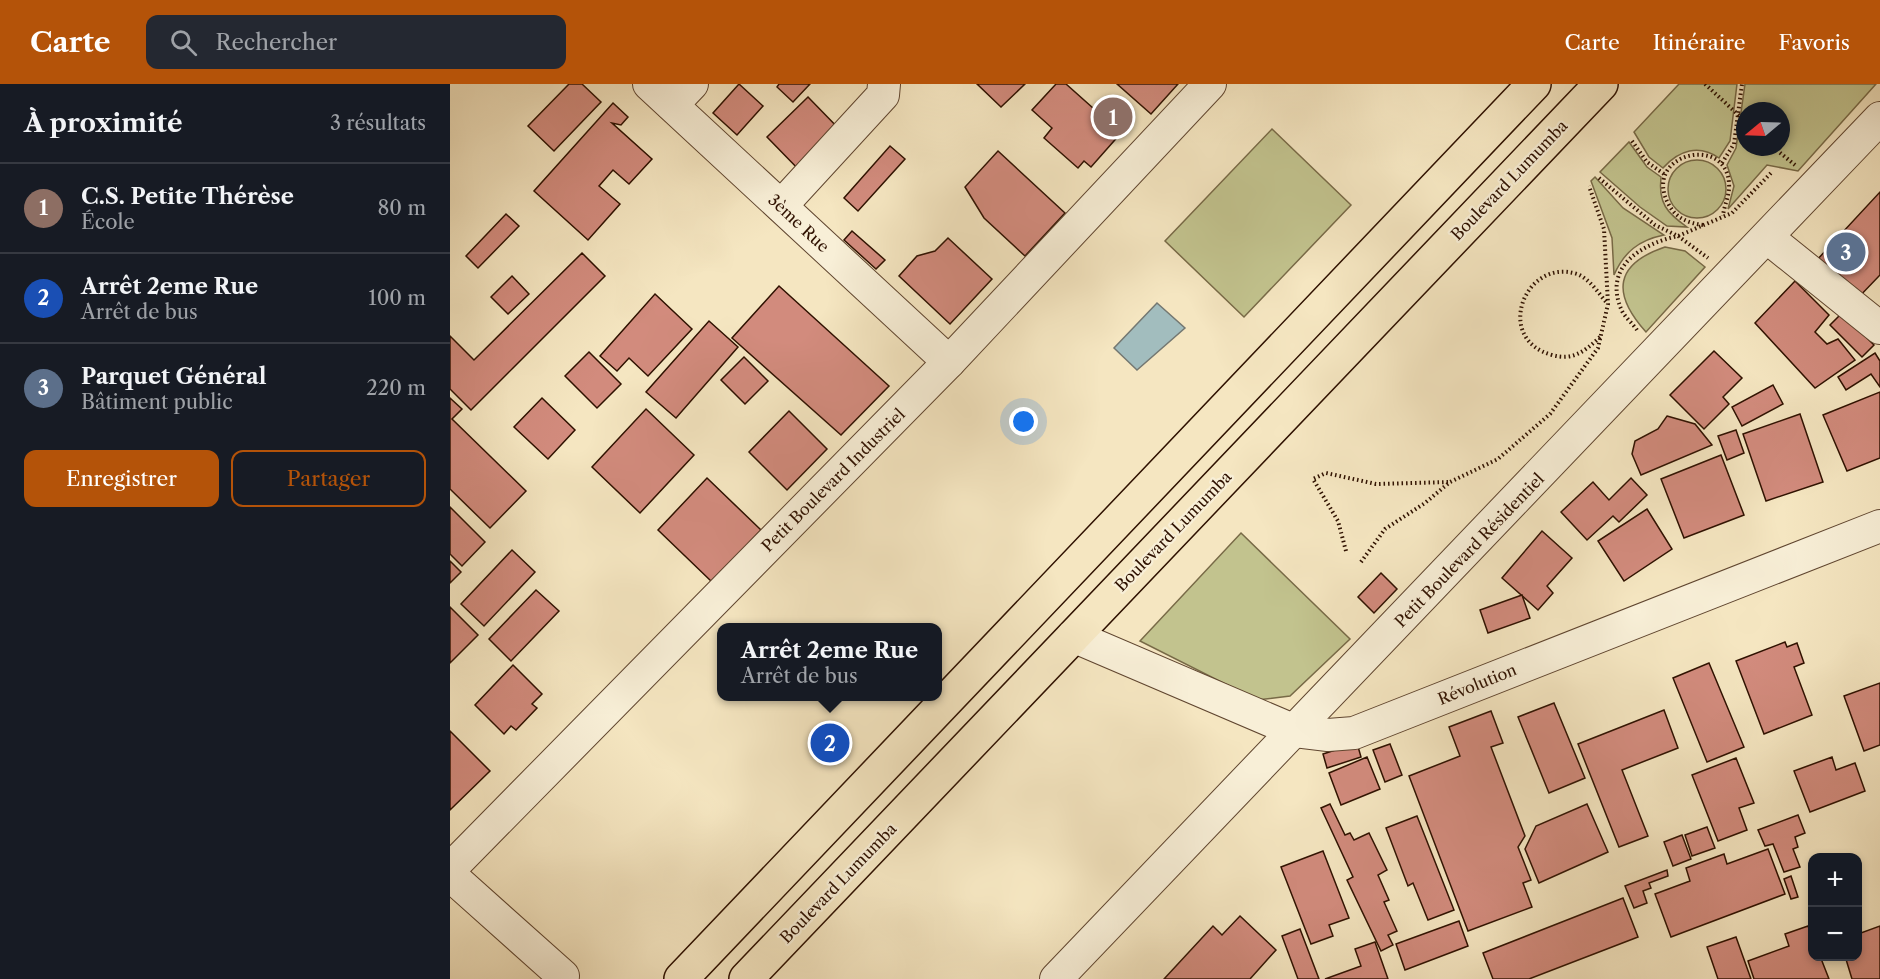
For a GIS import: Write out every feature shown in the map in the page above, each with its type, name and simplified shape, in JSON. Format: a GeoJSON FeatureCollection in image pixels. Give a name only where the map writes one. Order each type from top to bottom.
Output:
{"type":"FeatureCollection","features":[{"type":"Feature","properties":{"kind":"highway"},"geometry":{"type":"LineString","coordinates":[[681,979],[1534,84]]}},
{"type":"Feature","properties":{"kind":"highway","name":"Boulevard Lumumba"},"geometry":{"type":"LineString","coordinates":[[746,979],[1601,84]]}},
{"type":"Feature","properties":{"kind":"street"},"geometry":{"type":"LineString","coordinates":[[781,206],[883,95],[884,84]]}},
{"type":"Feature","properties":{"kind":"street","name":"Petit Boulevard Industriel"},"geometry":{"type":"LineString","coordinates":[[450,869],[949,362],[1210,84]]}},
{"type":"Feature","properties":{"kind":"street","name":"3ème Rue"},"geometry":{"type":"LineString","coordinates":[[671,91],[781,206],[949,362]]}},
{"type":"Feature","properties":{"kind":"street","name":"Petit Boulevard Résidentiel"},"geometry":{"type":"LineString","coordinates":[[1056,979],[1768,238],[1880,118]]}},
{"type":"Feature","properties":{"kind":"street"},"geometry":{"type":"LineString","coordinates":[[1768,238],[1880,328]]}},
{"type":"Feature","properties":{"kind":"street","name":"Révolution"},"geometry":{"type":"LineString","coordinates":[[1073,636],[1295,731],[1328,735],[1354,733],[1880,526]]}},
{"type":"Feature","properties":{"kind":"street"},"geometry":{"type":"LineString","coordinates":[[450,875],[563,976]]}},
{"type":"Feature","properties":{"kind":"path"},"geometry":{"type":"LineString","coordinates":[[1705,84],[1736,113]]}},
{"type":"Feature","properties":{"kind":"path"},"geometry":{"type":"LineString","coordinates":[[1739,102],[1742,84]]}},
{"type":"Feature","properties":{"kind":"path"},"geometry":{"type":"LineString","coordinates":[[1721,163],[1734,144],[1736,124]]}},
{"type":"Feature","properties":{"kind":"path"},"geometry":{"type":"LineString","coordinates":[[1632,141],[1647,162],[1664,174]]}},
{"type":"Feature","properties":{"kind":"path"},"geometry":{"type":"LineString","coordinates":[[1704,225],[1689,223],[1673,212],[1662,194],[1664,174],[1677,160],[1695,154],[1709,156],[1721,163],[1730,183],[1723,217]]}},
{"type":"Feature","properties":{"kind":"path"},"geometry":{"type":"LineString","coordinates":[[1784,156],[1795,165]]}},
{"type":"Feature","properties":{"kind":"path"},"geometry":{"type":"LineString","coordinates":[[1637,330],[1622,311],[1617,284],[1623,264],[1640,250],[1732,213],[1771,173]]}},
{"type":"Feature","properties":{"kind":"path"},"geometry":{"type":"LineString","coordinates":[[1599,178],[1655,225],[1678,236],[1708,258]]}},
{"type":"Feature","properties":{"kind":"path"},"geometry":{"type":"LineString","coordinates":[[1361,562],[1384,529],[1450,482],[1498,459],[1550,414],[1598,348],[1608,304],[1604,229],[1589,186]]}},
{"type":"Feature","properties":{"kind":"path"},"geometry":{"type":"LineString","coordinates":[[1601,336],[1583,353],[1562,357],[1541,352],[1525,339],[1519,314],[1529,287],[1552,273],[1578,274],[1594,287],[1608,304]]}},
{"type":"Feature","properties":{"kind":"path"},"geometry":{"type":"LineString","coordinates":[[1346,551],[1338,521],[1313,479],[1326,473],[1376,484],[1450,482]]}},
{"type":"Feature","properties":{"kind":"green space"},"geometry":{"type":"Polygon","coordinates":[[[1679,84],[1737,84],[1730,141],[1719,158],[1704,151],[1690,151],[1682,153],[1663,168],[1649,157],[1634,132],[1679,84]]]}},
{"type":"Feature","properties":{"kind":"green space"},"geometry":{"type":"Polygon","coordinates":[[[1745,84],[1876,84],[1798,171],[1767,165],[1728,209],[1734,186],[1727,165],[1736,148],[1736,156],[1790,156],[1790,102],[1742,102],[1745,84]]]}},
{"type":"Feature","properties":{"kind":"green space"},"geometry":{"type":"Polygon","coordinates":[[[1272,129],[1351,205],[1244,317],[1165,241],[1272,129]]]}},
{"type":"Feature","properties":{"kind":"green space"},"geometry":{"type":"Polygon","coordinates":[[[1629,142],[1647,167],[1661,177],[1661,194],[1665,206],[1687,227],[1667,226],[1640,207],[1600,172],[1629,142]]]}},
{"type":"Feature","properties":{"kind":"green space"},"geometry":{"type":"Polygon","coordinates":[[[1697,160],[1713,165],[1721,173],[1726,189],[1721,205],[1713,213],[1697,218],[1681,213],[1673,205],[1668,189],[1673,173],[1681,165],[1697,160]]]}},
{"type":"Feature","properties":{"kind":"green space"},"geometry":{"type":"Polygon","coordinates":[[[1595,177],[1623,208],[1664,235],[1647,240],[1633,248],[1614,275],[1612,238],[1591,181],[1595,177]]]}},
{"type":"Feature","properties":{"kind":"green space"},"geometry":{"type":"Polygon","coordinates":[[[1665,247],[1685,251],[1705,267],[1646,332],[1627,305],[1623,292],[1624,281],[1628,271],[1636,262],[1665,247]]]}},
{"type":"Feature","properties":{"kind":"green space"},"geometry":{"type":"Polygon","coordinates":[[[1241,533],[1350,639],[1290,696],[1257,700],[1140,641],[1241,533]]]}},
{"type":"Feature","properties":{"kind":"water"},"geometry":{"type":"Polygon","coordinates":[[[1157,303],[1185,328],[1137,370],[1114,348],[1157,303]]]}},
{"type":"Feature","properties":{"kind":"building"},"geometry":{"type":"Polygon","coordinates":[[[569,84],[582,84],[601,102],[554,151],[528,126],[569,84]]]}},
{"type":"Feature","properties":{"kind":"building"},"geometry":{"type":"Polygon","coordinates":[[[739,84],[763,106],[737,135],[713,113],[739,84]]]}},
{"type":"Feature","properties":{"kind":"building"},"geometry":{"type":"Polygon","coordinates":[[[779,84],[810,84],[793,102],[777,87],[779,84]]]}},
{"type":"Feature","properties":{"kind":"building"},"geometry":{"type":"Polygon","coordinates":[[[977,84],[1025,84],[1001,107],[977,84]]]}},
{"type":"Feature","properties":{"kind":"building"},"geometry":{"type":"Polygon","coordinates":[[[1056,84],[1066,84],[1121,133],[1091,167],[1084,161],[1078,168],[1044,138],[1052,128],[1032,110],[1056,84]]]}},
{"type":"Feature","properties":{"kind":"building"},"geometry":{"type":"Polygon","coordinates":[[[1117,84],[1178,84],[1151,114],[1117,84]]]}},
{"type":"Feature","properties":{"kind":"building"},"geometry":{"type":"Polygon","coordinates":[[[808,97],[844,134],[803,174],[767,137],[808,97]]]}},
{"type":"Feature","properties":{"kind":"building"},"geometry":{"type":"Polygon","coordinates":[[[613,103],[628,117],[621,125],[612,123],[652,159],[629,184],[613,170],[599,186],[620,204],[588,240],[534,191],[613,103]]]}},
{"type":"Feature","properties":{"kind":"building"},"geometry":{"type":"Polygon","coordinates":[[[890,146],[905,159],[858,211],[844,198],[890,146]]]}},
{"type":"Feature","properties":{"kind":"building"},"geometry":{"type":"Polygon","coordinates":[[[998,151],[1065,213],[1025,256],[984,218],[965,187],[998,151]]]}},
{"type":"Feature","properties":{"kind":"building"},"geometry":{"type":"Polygon","coordinates":[[[1880,192],[1880,275],[1857,299],[1816,261],[1880,192]]]}},
{"type":"Feature","properties":{"kind":"building"},"geometry":{"type":"Polygon","coordinates":[[[506,214],[519,226],[478,268],[466,256],[506,214]]]}},
{"type":"Feature","properties":{"kind":"building"},"geometry":{"type":"Polygon","coordinates":[[[852,231],[885,260],[876,269],[844,240],[852,231]]]}},
{"type":"Feature","properties":{"kind":"building"},"geometry":{"type":"Polygon","coordinates":[[[948,238],[992,279],[950,324],[899,276],[917,256],[935,251],[948,238]]]}},
{"type":"Feature","properties":{"kind":"building"},"geometry":{"type":"Polygon","coordinates":[[[582,253],[605,276],[471,410],[450,389],[450,336],[474,360],[582,253]]]}},
{"type":"Feature","properties":{"kind":"building"},"geometry":{"type":"Polygon","coordinates":[[[512,276],[529,294],[508,314],[491,297],[512,276]]]}},
{"type":"Feature","properties":{"kind":"building"},"geometry":{"type":"Polygon","coordinates":[[[1795,281],[1829,315],[1815,332],[1827,344],[1838,339],[1855,360],[1815,388],[1755,323],[1795,281]]]}},
{"type":"Feature","properties":{"kind":"building"},"geometry":{"type":"Polygon","coordinates":[[[779,286],[889,386],[841,435],[732,338],[779,286]]]}},
{"type":"Feature","properties":{"kind":"building"},"geometry":{"type":"Polygon","coordinates":[[[655,294],[692,329],[648,376],[629,358],[617,371],[600,356],[655,294]]]}},
{"type":"Feature","properties":{"kind":"building"},"geometry":{"type":"Polygon","coordinates":[[[1842,313],[1874,345],[1862,357],[1830,325],[1842,313]]]}},
{"type":"Feature","properties":{"kind":"building"},"geometry":{"type":"Polygon","coordinates":[[[709,321],[738,347],[676,418],[646,392],[709,321]]]}},
{"type":"Feature","properties":{"kind":"building"},"geometry":{"type":"Polygon","coordinates":[[[1714,351],[1742,378],[1723,397],[1729,404],[1704,429],[1670,395],[1714,351]]]}},
{"type":"Feature","properties":{"kind":"building"},"geometry":{"type":"Polygon","coordinates":[[[589,352],[621,384],[597,408],[565,376],[589,352]]]}},
{"type":"Feature","properties":{"kind":"building"},"geometry":{"type":"Polygon","coordinates":[[[1875,353],[1880,361],[1880,387],[1871,374],[1846,390],[1838,377],[1875,353]]]}},
{"type":"Feature","properties":{"kind":"building"},"geometry":{"type":"Polygon","coordinates":[[[744,357],[768,381],[745,404],[721,380],[744,357]]]}},
{"type":"Feature","properties":{"kind":"building"},"geometry":{"type":"Polygon","coordinates":[[[1773,385],[1783,404],[1742,426],[1732,407],[1773,385]]]}},
{"type":"Feature","properties":{"kind":"building"},"geometry":{"type":"Polygon","coordinates":[[[1880,392],[1880,458],[1847,471],[1823,415],[1880,392]]]}},
{"type":"Feature","properties":{"kind":"building"},"geometry":{"type":"Polygon","coordinates":[[[450,398],[462,409],[452,419],[526,491],[490,528],[450,489],[450,398]]]}},
{"type":"Feature","properties":{"kind":"building"},"geometry":{"type":"Polygon","coordinates":[[[542,398],[575,430],[548,459],[514,427],[542,398]]]}},
{"type":"Feature","properties":{"kind":"building"},"geometry":{"type":"Polygon","coordinates":[[[646,409],[694,455],[640,513],[592,467],[646,409]]]}},
{"type":"Feature","properties":{"kind":"building"},"geometry":{"type":"Polygon","coordinates":[[[789,411],[827,449],[787,490],[749,452],[789,411]]]}},
{"type":"Feature","properties":{"kind":"building"},"geometry":{"type":"Polygon","coordinates":[[[1800,414],[1823,482],[1766,501],[1743,434],[1800,414]]]}},
{"type":"Feature","properties":{"kind":"building"},"geometry":{"type":"Polygon","coordinates":[[[1667,416],[1695,424],[1712,445],[1641,475],[1632,454],[1635,441],[1658,429],[1667,416]]]}},
{"type":"Feature","properties":{"kind":"building"},"geometry":{"type":"Polygon","coordinates":[[[1736,430],[1744,453],[1727,460],[1718,436],[1736,430]]]}},
{"type":"Feature","properties":{"kind":"building"},"geometry":{"type":"Polygon","coordinates":[[[1721,455],[1744,515],[1684,538],[1661,479],[1721,455]]]}},
{"type":"Feature","properties":{"kind":"building"},"geometry":{"type":"Polygon","coordinates":[[[707,478],[761,530],[712,582],[658,530],[707,478]]]}},
{"type":"Feature","properties":{"kind":"building"},"geometry":{"type":"Polygon","coordinates":[[[1631,478],[1647,495],[1619,522],[1613,516],[1587,540],[1561,512],[1593,482],[1609,500],[1631,478]]]}},
{"type":"Feature","properties":{"kind":"building"},"geometry":{"type":"Polygon","coordinates":[[[450,507],[485,542],[462,566],[450,554],[450,507]]]}},
{"type":"Feature","properties":{"kind":"building"},"geometry":{"type":"Polygon","coordinates":[[[1647,509],[1672,549],[1624,581],[1598,541],[1647,509]]]}},
{"type":"Feature","properties":{"kind":"building"},"geometry":{"type":"Polygon","coordinates":[[[1542,531],[1572,558],[1547,586],[1553,593],[1538,610],[1502,578],[1542,531]]]}},
{"type":"Feature","properties":{"kind":"building"},"geometry":{"type":"Polygon","coordinates":[[[512,550],[535,572],[484,626],[461,604],[512,550]]]}},
{"type":"Feature","properties":{"kind":"building"},"geometry":{"type":"Polygon","coordinates":[[[450,561],[461,572],[450,583],[450,561]]]}},
{"type":"Feature","properties":{"kind":"building"},"geometry":{"type":"Polygon","coordinates":[[[1381,573],[1397,589],[1374,613],[1358,597],[1381,573]]]}},
{"type":"Feature","properties":{"kind":"building"},"geometry":{"type":"Polygon","coordinates":[[[536,590],[559,611],[511,661],[489,639],[536,590]]]}},
{"type":"Feature","properties":{"kind":"building"},"geometry":{"type":"Polygon","coordinates":[[[1522,595],[1530,618],[1488,633],[1480,610],[1522,595]]]}},
{"type":"Feature","properties":{"kind":"building"},"geometry":{"type":"Polygon","coordinates":[[[450,607],[478,635],[450,663],[450,607]]]}},
{"type":"Feature","properties":{"kind":"building"},"geometry":{"type":"Polygon","coordinates":[[[1785,642],[1787,647],[1797,643],[1804,663],[1794,667],[1812,715],[1764,734],[1736,661],[1785,642]]]}},
{"type":"Feature","properties":{"kind":"building"},"geometry":{"type":"Polygon","coordinates":[[[1709,663],[1744,747],[1707,762],[1673,678],[1709,663]]]}},
{"type":"Feature","properties":{"kind":"building"},"geometry":{"type":"Polygon","coordinates":[[[513,665],[542,694],[532,704],[537,708],[516,730],[511,726],[504,734],[475,705],[513,665]]]}},
{"type":"Feature","properties":{"kind":"building"},"geometry":{"type":"Polygon","coordinates":[[[1880,683],[1880,745],[1864,751],[1844,696],[1880,683]]]}},
{"type":"Feature","properties":{"kind":"building"},"geometry":{"type":"Polygon","coordinates":[[[1554,703],[1585,778],[1549,793],[1518,717],[1554,703]]]}},
{"type":"Feature","properties":{"kind":"building"},"geometry":{"type":"Polygon","coordinates":[[[1664,710],[1678,748],[1622,770],[1648,836],[1619,847],[1578,744],[1664,710]]]}},
{"type":"Feature","properties":{"kind":"building"},"geometry":{"type":"Polygon","coordinates":[[[1491,711],[1503,743],[1491,747],[1525,836],[1518,847],[1531,880],[1523,883],[1532,907],[1468,931],[1409,776],[1460,756],[1449,727],[1491,711]]]}},
{"type":"Feature","properties":{"kind":"building"},"geometry":{"type":"Polygon","coordinates":[[[450,731],[490,771],[450,810],[450,731]]]}},
{"type":"Feature","properties":{"kind":"building"},"geometry":{"type":"Polygon","coordinates":[[[1357,743],[1361,757],[1327,768],[1323,754],[1357,743]]]}},
{"type":"Feature","properties":{"kind":"building"},"geometry":{"type":"Polygon","coordinates":[[[1390,744],[1402,775],[1385,782],[1373,750],[1390,744]]]}},
{"type":"Feature","properties":{"kind":"building"},"geometry":{"type":"Polygon","coordinates":[[[1367,757],[1380,789],[1341,805],[1329,773],[1367,757]]]}},
{"type":"Feature","properties":{"kind":"building"},"geometry":{"type":"Polygon","coordinates":[[[1832,757],[1836,770],[1855,763],[1865,791],[1810,812],[1794,771],[1832,757]]]}},
{"type":"Feature","properties":{"kind":"building"},"geometry":{"type":"Polygon","coordinates":[[[1736,758],[1754,803],[1739,808],[1747,830],[1718,841],[1692,775],[1736,758]]]}},
{"type":"Feature","properties":{"kind":"building"},"geometry":{"type":"Polygon","coordinates":[[[1330,804],[1345,835],[1350,833],[1354,840],[1369,833],[1387,870],[1378,875],[1389,900],[1384,902],[1397,931],[1388,935],[1393,945],[1381,951],[1347,880],[1353,877],[1321,808],[1330,804]]]}},
{"type":"Feature","properties":{"kind":"building"},"geometry":{"type":"Polygon","coordinates":[[[1587,804],[1608,852],[1539,883],[1525,849],[1536,826],[1587,804]]]}},
{"type":"Feature","properties":{"kind":"building"},"geometry":{"type":"Polygon","coordinates":[[[1798,815],[1805,833],[1795,837],[1798,847],[1793,849],[1800,867],[1784,872],[1773,844],[1765,846],[1758,830],[1798,815]]]}},
{"type":"Feature","properties":{"kind":"building"},"geometry":{"type":"Polygon","coordinates":[[[1417,816],[1454,910],[1428,920],[1413,883],[1408,886],[1386,828],[1417,816]]]}},
{"type":"Feature","properties":{"kind":"building"},"geometry":{"type":"Polygon","coordinates":[[[1707,827],[1715,848],[1692,856],[1685,835],[1707,827]]]}},
{"type":"Feature","properties":{"kind":"building"},"geometry":{"type":"Polygon","coordinates":[[[1682,835],[1691,859],[1673,866],[1664,842],[1682,835]]]}},
{"type":"Feature","properties":{"kind":"building"},"geometry":{"type":"Polygon","coordinates":[[[1768,849],[1785,894],[1671,937],[1655,894],[1690,881],[1686,868],[1724,854],[1727,864],[1768,849]]]}},
{"type":"Feature","properties":{"kind":"building"},"geometry":{"type":"Polygon","coordinates":[[[1323,851],[1349,918],[1329,925],[1333,936],[1311,944],[1281,867],[1323,851]]]}},
{"type":"Feature","properties":{"kind":"building"},"geometry":{"type":"Polygon","coordinates":[[[1667,870],[1668,876],[1649,883],[1651,888],[1643,891],[1647,903],[1634,908],[1625,886],[1667,870]]]}},
{"type":"Feature","properties":{"kind":"building"},"geometry":{"type":"Polygon","coordinates":[[[1791,876],[1798,897],[1791,899],[1784,879],[1791,876]]]}},
{"type":"Feature","properties":{"kind":"building"},"geometry":{"type":"Polygon","coordinates":[[[1623,898],[1638,937],[1529,979],[1493,979],[1483,953],[1623,898]]]}},
{"type":"Feature","properties":{"kind":"building"},"geometry":{"type":"Polygon","coordinates":[[[1240,916],[1276,950],[1250,979],[1164,979],[1213,926],[1222,935],[1240,916]]]}},
{"type":"Feature","properties":{"kind":"building"},"geometry":{"type":"Polygon","coordinates":[[[1459,921],[1468,946],[1405,970],[1396,944],[1459,921]]]}},
{"type":"Feature","properties":{"kind":"building"},"geometry":{"type":"Polygon","coordinates":[[[1808,926],[1808,961],[1822,961],[1829,979],[1754,979],[1748,961],[1789,946],[1785,934],[1808,926]]]}},
{"type":"Feature","properties":{"kind":"building"},"geometry":{"type":"Polygon","coordinates":[[[1880,926],[1880,979],[1852,979],[1847,961],[1862,961],[1862,933],[1880,926]]]}},
{"type":"Feature","properties":{"kind":"building"},"geometry":{"type":"Polygon","coordinates":[[[1300,929],[1319,979],[1298,979],[1282,936],[1300,929]]]}},
{"type":"Feature","properties":{"kind":"building"},"geometry":{"type":"Polygon","coordinates":[[[1736,937],[1751,979],[1718,979],[1707,947],[1736,937]]]}},
{"type":"Feature","properties":{"kind":"building"},"geometry":{"type":"Polygon","coordinates":[[[1375,942],[1388,979],[1325,979],[1361,966],[1355,949],[1375,942]]]}},
{"type":"Feature","properties":{"kind":"place","name":"C.S. Petite Thérèse"},"geometry":{"type":"Point","coordinates":[1113,117]}},
{"type":"Feature","properties":{"kind":"place","name":"Parquet Général"},"geometry":{"type":"Point","coordinates":[1846,252]}},
{"type":"Feature","properties":{"kind":"place","name":"Arrêt 2eme Rue"},"geometry":{"type":"Point","coordinates":[830,743]}}]}
